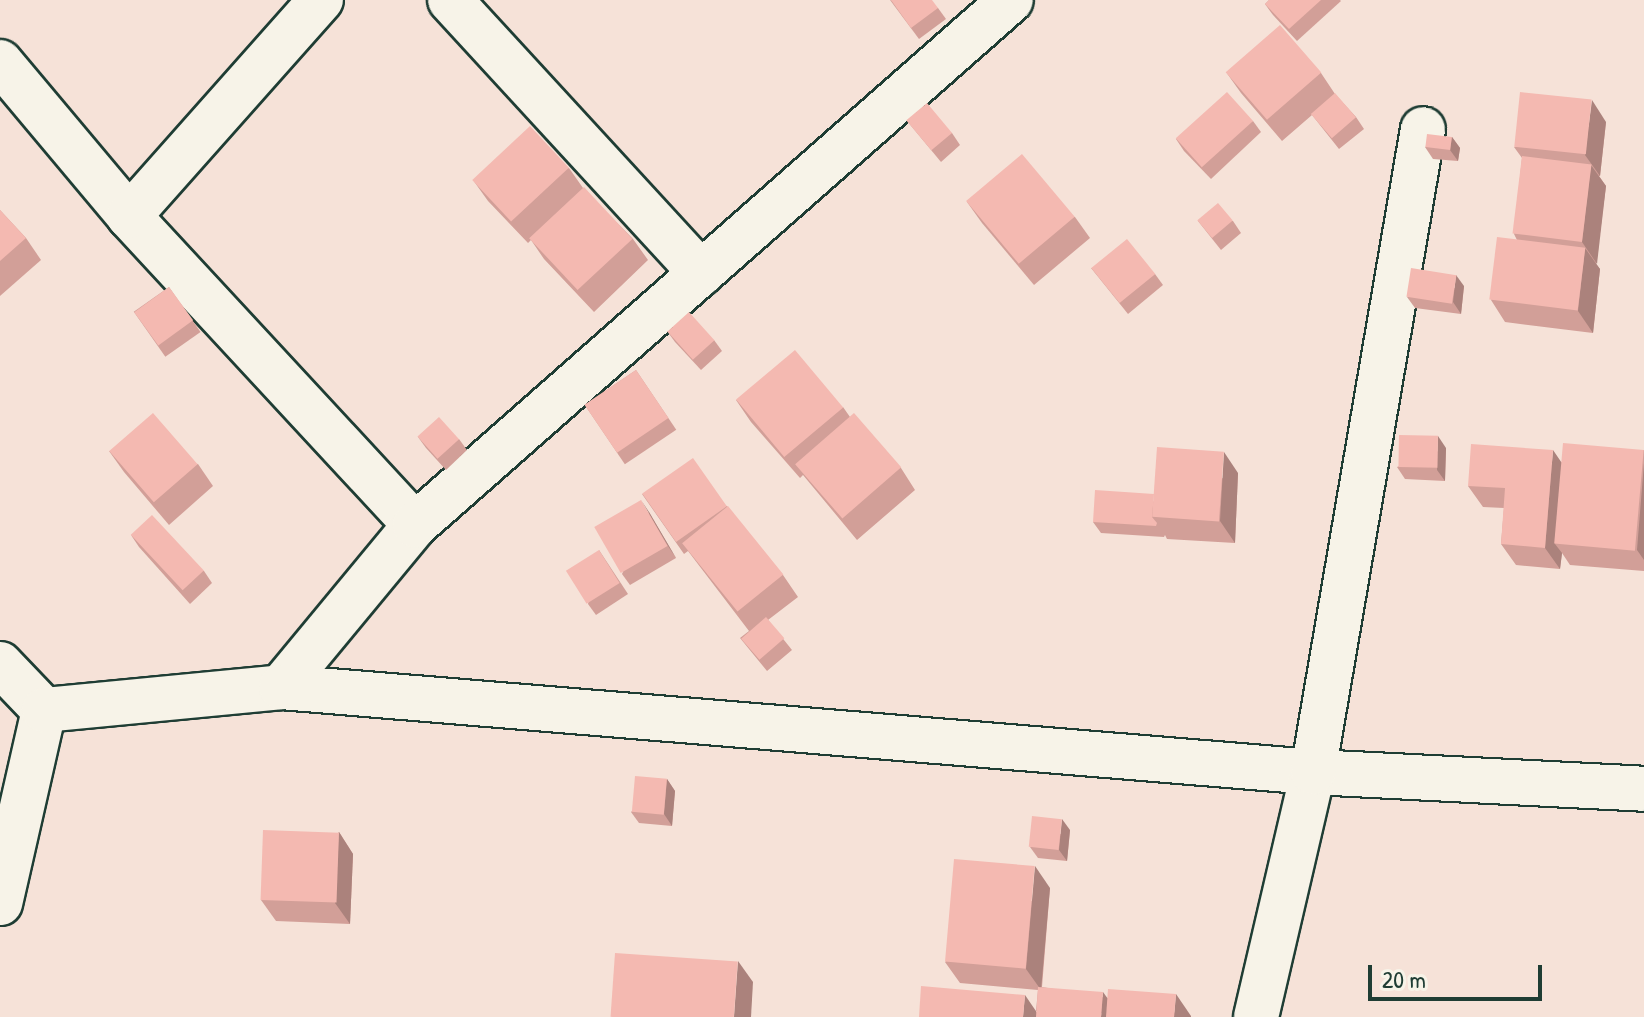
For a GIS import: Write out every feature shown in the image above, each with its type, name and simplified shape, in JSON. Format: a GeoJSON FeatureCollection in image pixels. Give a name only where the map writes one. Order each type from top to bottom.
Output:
{"type":"FeatureCollection","features":[{"type":"Feature","properties":{"kind":"street"},"geometry":{"type":"LineString","coordinates":[[129,216],[321,0]]}},
{"type":"Feature","properties":{"kind":"street"},"geometry":{"type":"LineString","coordinates":[[450,0],[701,273]]}},
{"type":"Feature","properties":{"kind":"street"},"geometry":{"type":"LineString","coordinates":[[281,687],[415,525],[701,273],[988,8]]}},
{"type":"Feature","properties":{"kind":"street"},"geometry":{"type":"LineString","coordinates":[[0,62],[129,216],[415,525]]}},
{"type":"Feature","properties":{"kind":"street"},"geometry":{"type":"LineString","coordinates":[[1256,1017],[1313,772],[1423,129]]}},
{"type":"Feature","properties":{"kind":"street"},"geometry":{"type":"LineString","coordinates":[[0,664],[44,710]]}},
{"type":"Feature","properties":{"kind":"street"},"geometry":{"type":"LineString","coordinates":[[44,710],[281,687],[1313,772],[1644,789]]}},
{"type":"Feature","properties":{"kind":"street"},"geometry":{"type":"LineString","coordinates":[[0,903],[44,710]]}},
{"type":"Feature","properties":{"kind":"building"},"geometry":{"type":"Polygon","coordinates":[[[891,0],[932,0],[938,8],[911,28],[891,0]]]}},
{"type":"Feature","properties":{"kind":"building"},"geometry":{"type":"Polygon","coordinates":[[[1269,0],[1321,0],[1289,29],[1265,4],[1269,0]]]}},
{"type":"Feature","properties":{"kind":"building"},"geometry":{"type":"Polygon","coordinates":[[[1280,25],[1321,73],[1267,120],[1226,72],[1280,25]]]}},
{"type":"Feature","properties":{"kind":"building"},"geometry":{"type":"Polygon","coordinates":[[[1227,92],[1253,121],[1202,167],[1176,138],[1227,92]]]}},
{"type":"Feature","properties":{"kind":"building"},"geometry":{"type":"Polygon","coordinates":[[[1520,92],[1592,100],[1586,154],[1514,147],[1520,92]]]}},
{"type":"Feature","properties":{"kind":"building"},"geometry":{"type":"Polygon","coordinates":[[[1335,93],[1356,117],[1332,138],[1311,114],[1335,93]]]}},
{"type":"Feature","properties":{"kind":"building"},"geometry":{"type":"Polygon","coordinates":[[[927,103],[952,133],[931,150],[906,120],[927,103]]]}},
{"type":"Feature","properties":{"kind":"building"},"geometry":{"type":"Polygon","coordinates":[[[530,126],[569,168],[511,222],[472,180],[530,126]]]}},
{"type":"Feature","properties":{"kind":"building"},"geometry":{"type":"Polygon","coordinates":[[[1427,134],[1452,137],[1450,150],[1425,147],[1427,134]]]}},
{"type":"Feature","properties":{"kind":"building"},"geometry":{"type":"Polygon","coordinates":[[[1022,154],[1075,217],[1019,264],[966,201],[1022,154]]]}},
{"type":"Feature","properties":{"kind":"building"},"geometry":{"type":"Polygon","coordinates":[[[1522,156],[1591,165],[1582,242],[1512,233],[1522,156]]]}},
{"type":"Feature","properties":{"kind":"building"},"geometry":{"type":"Polygon","coordinates":[[[584,187],[632,239],[578,290],[529,238],[584,187]]]}},
{"type":"Feature","properties":{"kind":"building"},"geometry":{"type":"Polygon","coordinates":[[[1218,203],[1233,221],[1212,238],[1197,220],[1218,203]]]}},
{"type":"Feature","properties":{"kind":"building"},"geometry":{"type":"Polygon","coordinates":[[[0,210],[26,238],[0,261],[0,210]]]}},
{"type":"Feature","properties":{"kind":"building"},"geometry":{"type":"Polygon","coordinates":[[[1497,237],[1585,248],[1578,310],[1489,300],[1497,237]]]}},
{"type":"Feature","properties":{"kind":"building"},"geometry":{"type":"Polygon","coordinates":[[[1127,239],[1155,274],[1120,303],[1091,268],[1127,239]]]}},
{"type":"Feature","properties":{"kind":"building"},"geometry":{"type":"Polygon","coordinates":[[[1411,268],[1456,275],[1452,304],[1406,297],[1411,268]]]}},
{"type":"Feature","properties":{"kind":"building"},"geometry":{"type":"Polygon","coordinates":[[[169,287],[193,320],[158,345],[134,312],[169,287]]]}},
{"type":"Feature","properties":{"kind":"building"},"geometry":{"type":"Polygon","coordinates":[[[689,312],[714,340],[693,360],[667,331],[689,312]]]}},
{"type":"Feature","properties":{"kind":"building"},"geometry":{"type":"Polygon","coordinates":[[[795,350],[843,407],[784,457],[736,399],[795,350]]]}},
{"type":"Feature","properties":{"kind":"building"},"geometry":{"type":"Polygon","coordinates":[[[636,370],[668,418],[617,453],[585,405],[636,370]]]}},
{"type":"Feature","properties":{"kind":"building"},"geometry":{"type":"Polygon","coordinates":[[[153,413],[198,464],[154,502],[109,451],[153,413]]]}},
{"type":"Feature","properties":{"kind":"building"},"geometry":{"type":"Polygon","coordinates":[[[854,413],[901,467],[842,519],[795,464],[854,413]]]}},
{"type":"Feature","properties":{"kind":"building"},"geometry":{"type":"Polygon","coordinates":[[[439,417],[459,439],[438,459],[417,436],[439,417]]]}},
{"type":"Feature","properties":{"kind":"building"},"geometry":{"type":"Polygon","coordinates":[[[1399,435],[1438,436],[1437,468],[1398,467],[1399,435]]]}},
{"type":"Feature","properties":{"kind":"building"},"geometry":{"type":"Polygon","coordinates":[[[1563,443],[1644,450],[1635,551],[1554,544],[1563,443]]]}},
{"type":"Feature","properties":{"kind":"building"},"geometry":{"type":"Polygon","coordinates":[[[1471,444],[1553,450],[1545,548],[1501,544],[1505,488],[1468,486],[1471,444]]]}},
{"type":"Feature","properties":{"kind":"building"},"geometry":{"type":"Polygon","coordinates":[[[1157,447],[1224,452],[1219,522],[1152,517],[1157,447]]]}},
{"type":"Feature","properties":{"kind":"building"},"geometry":{"type":"Polygon","coordinates":[[[693,458],[727,506],[676,542],[642,494],[693,458]]]}},
{"type":"Feature","properties":{"kind":"building"},"geometry":{"type":"Polygon","coordinates":[[[1095,490],[1154,494],[1152,517],[1156,526],[1093,522],[1095,490]]]}},
{"type":"Feature","properties":{"kind":"building"},"geometry":{"type":"Polygon","coordinates":[[[641,500],[668,546],[621,573],[594,527],[641,500]]]}},
{"type":"Feature","properties":{"kind":"building"},"geometry":{"type":"Polygon","coordinates":[[[728,506],[783,574],[738,612],[682,543],[728,506]]]}},
{"type":"Feature","properties":{"kind":"building"},"geometry":{"type":"Polygon","coordinates":[[[152,515],[204,571],[183,590],[131,535],[152,515]]]}},
{"type":"Feature","properties":{"kind":"building"},"geometry":{"type":"Polygon","coordinates":[[[599,550],[620,583],[587,604],[566,571],[599,550]]]}},
{"type":"Feature","properties":{"kind":"building"},"geometry":{"type":"Polygon","coordinates":[[[766,617],[784,638],[759,660],[741,639],[766,617]]]}},
{"type":"Feature","properties":{"kind":"building"},"geometry":{"type":"Polygon","coordinates":[[[635,776],[667,779],[664,815],[632,812],[635,776]]]}},
{"type":"Feature","properties":{"kind":"building"},"geometry":{"type":"Polygon","coordinates":[[[1032,816],[1062,819],[1059,850],[1029,847],[1032,816]]]}},
{"type":"Feature","properties":{"kind":"building"},"geometry":{"type":"Polygon","coordinates":[[[263,830],[339,833],[337,903],[261,900],[263,830]]]}},
{"type":"Feature","properties":{"kind":"building"},"geometry":{"type":"Polygon","coordinates":[[[954,859],[1035,866],[1026,969],[945,962],[954,859]]]}},
{"type":"Feature","properties":{"kind":"building"},"geometry":{"type":"Polygon","coordinates":[[[615,953],[738,962],[734,1017],[611,1017],[615,953]]]}},
{"type":"Feature","properties":{"kind":"building"},"geometry":{"type":"Polygon","coordinates":[[[921,986],[1025,995],[1023,1017],[919,1017],[921,986]]]}},
{"type":"Feature","properties":{"kind":"building"},"geometry":{"type":"Polygon","coordinates":[[[1038,987],[1103,992],[1101,1017],[1036,1017],[1038,987]]]}},
{"type":"Feature","properties":{"kind":"building"},"geometry":{"type":"Polygon","coordinates":[[[1108,989],[1176,994],[1174,1017],[1106,1017],[1108,989]]]}}]}
